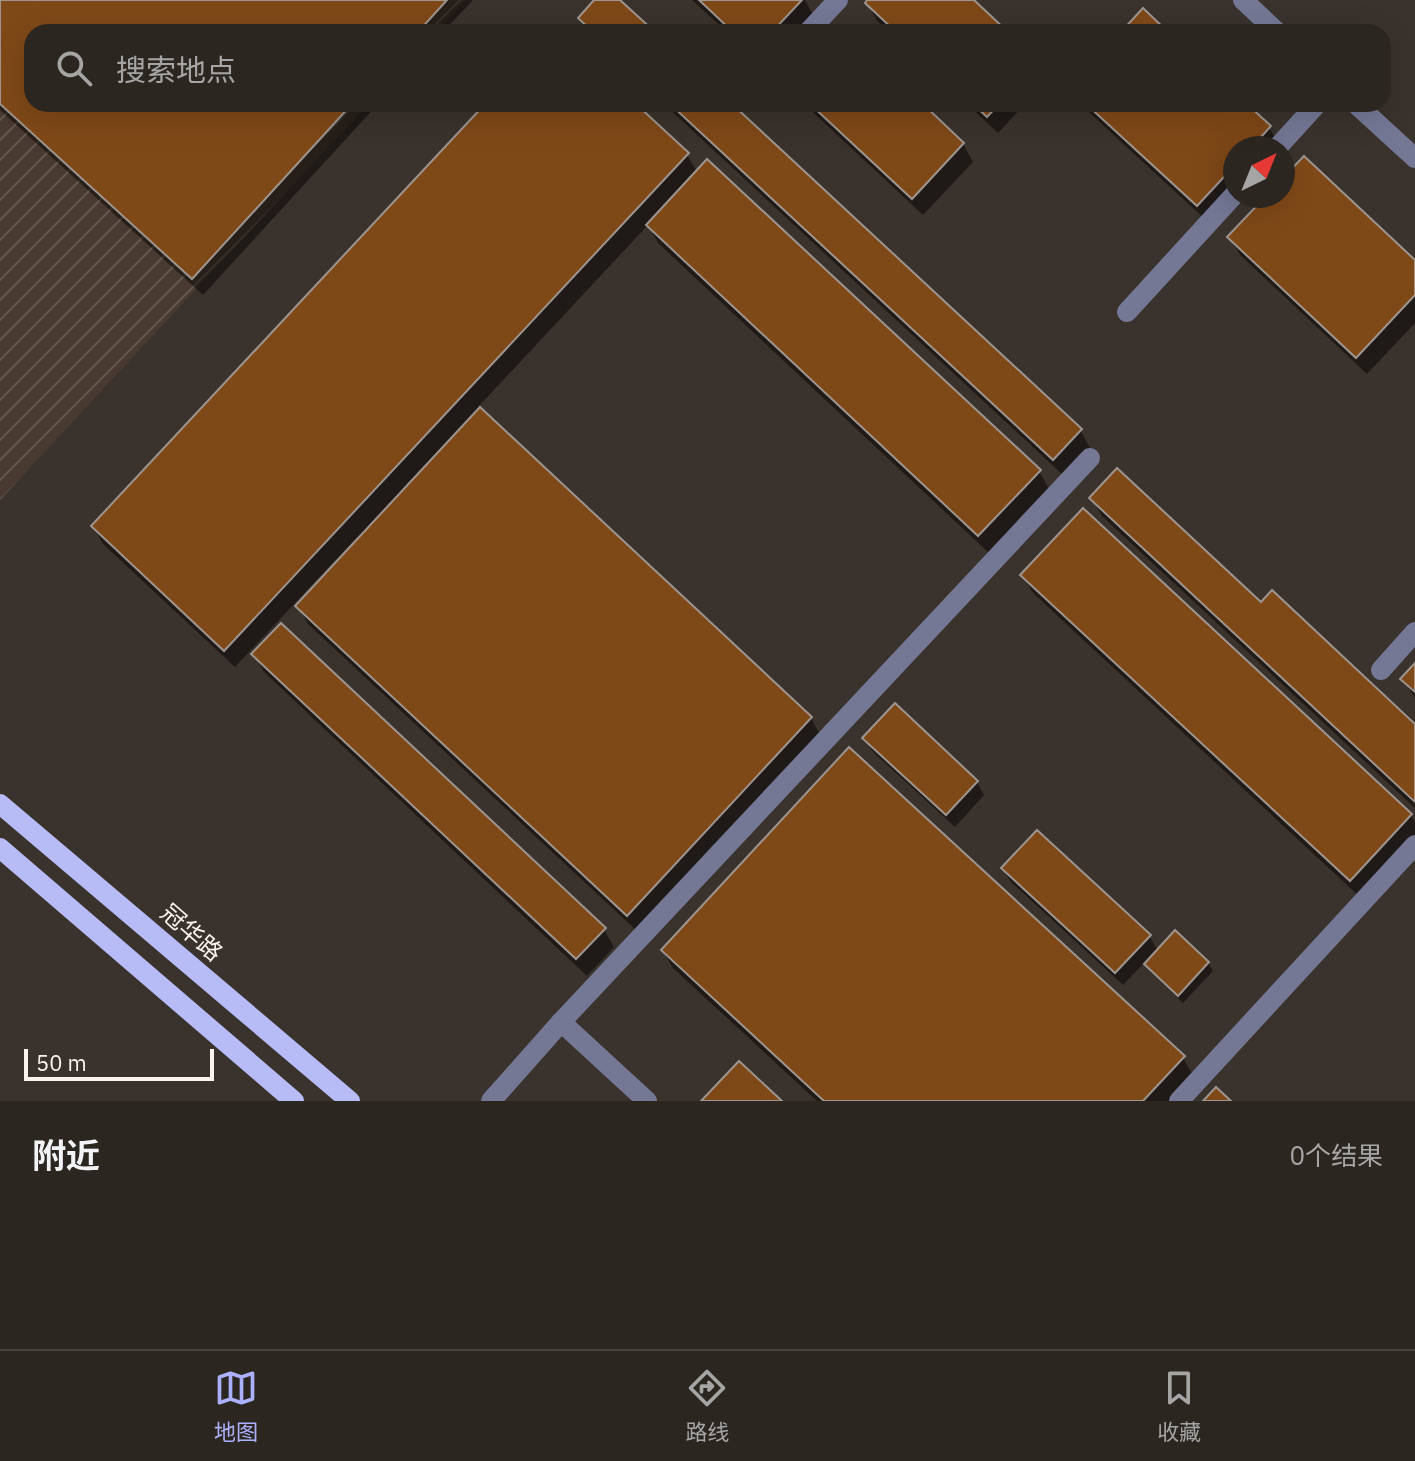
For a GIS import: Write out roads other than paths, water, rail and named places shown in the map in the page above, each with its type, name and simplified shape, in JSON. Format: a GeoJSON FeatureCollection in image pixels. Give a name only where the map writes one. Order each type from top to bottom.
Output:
{"type":"FeatureCollection","features":[{"type":"Feature","properties":{"kind":"main road","name":"冠华路"},"geometry":{"type":"LineString","coordinates":[[0,804],[350,1101]]}},
{"type":"Feature","properties":{"kind":"main road"},"geometry":{"type":"LineString","coordinates":[[0,848],[294,1101]]}},
{"type":"Feature","properties":{"kind":"street"},"geometry":{"type":"LineString","coordinates":[[816,24],[838,0]]}},
{"type":"Feature","properties":{"kind":"street"},"geometry":{"type":"LineString","coordinates":[[1243,0],[1268,24]]}},
{"type":"Feature","properties":{"kind":"street"},"geometry":{"type":"LineString","coordinates":[[1288,136],[1310,112]]}},
{"type":"Feature","properties":{"kind":"street"},"geometry":{"type":"LineString","coordinates":[[1365,112],[1415,158]]}},
{"type":"Feature","properties":{"kind":"street"},"geometry":{"type":"LineString","coordinates":[[1127,312],[1223,207]]}},
{"type":"Feature","properties":{"kind":"street"},"geometry":{"type":"LineString","coordinates":[[491,1101],[561,1022],[1090,458]]}},
{"type":"Feature","properties":{"kind":"street"},"geometry":{"type":"LineString","coordinates":[[1381,670],[1415,632]]}},
{"type":"Feature","properties":{"kind":"street"},"geometry":{"type":"LineString","coordinates":[[1179,1101],[1415,845]]}},
{"type":"Feature","properties":{"kind":"street"},"geometry":{"type":"LineString","coordinates":[[561,1022],[647,1101]]}}]}
